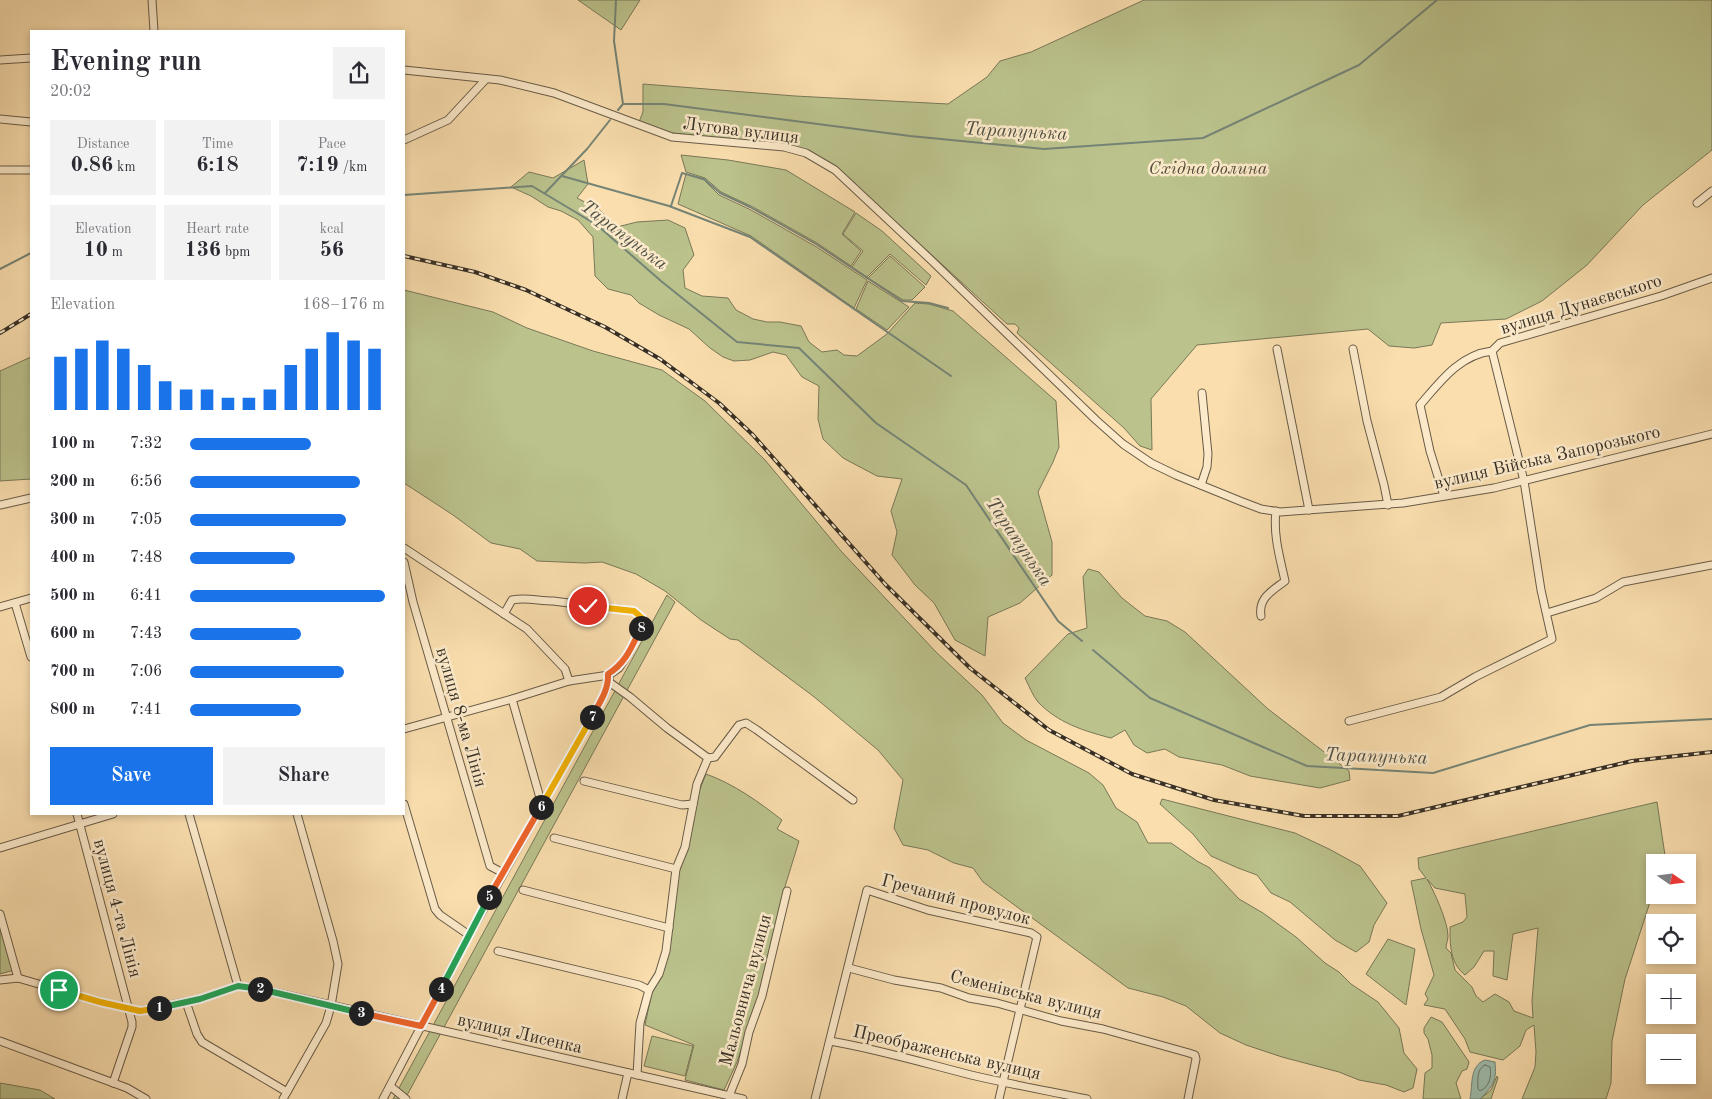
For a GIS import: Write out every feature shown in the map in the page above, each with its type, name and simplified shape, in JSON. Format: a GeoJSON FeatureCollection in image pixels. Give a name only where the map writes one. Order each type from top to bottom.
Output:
{"type":"FeatureCollection","features":[{"type":"Feature","properties":{"kind":"street"},"geometry":{"type":"LineString","coordinates":[[152,0],[154,30]]}},
{"type":"Feature","properties":{"kind":"street"},"geometry":{"type":"LineString","coordinates":[[0,60],[30,58]]}},
{"type":"Feature","properties":{"kind":"street","name":"Лугова вулиця"},"geometry":{"type":"LineString","coordinates":[[405,70],[500,80],[554,93],[672,136],[784,147],[806,153],[835,170],[1056,381]]}},
{"type":"Feature","properties":{"kind":"street"},"geometry":{"type":"LineString","coordinates":[[405,140],[448,120],[486,79]]}},
{"type":"Feature","properties":{"kind":"street"},"geometry":{"type":"LineString","coordinates":[[0,119],[30,122]]}},
{"type":"Feature","properties":{"kind":"street"},"geometry":{"type":"LineString","coordinates":[[0,170],[30,170]]}},
{"type":"Feature","properties":{"kind":"street"},"geometry":{"type":"LineString","coordinates":[[1697,204],[1712,191]]}},
{"type":"Feature","properties":{"kind":"street","name":"вулиця Дунаєвського"},"geometry":{"type":"LineString","coordinates":[[1444,496],[1430,451],[1420,405],[1453,368],[1476,355],[1492,351],[1500,342],[1661,296],[1712,278]]}},
{"type":"Feature","properties":{"kind":"street"},"geometry":{"type":"LineString","coordinates":[[1277,348],[1309,510]]}},
{"type":"Feature","properties":{"kind":"street"},"geometry":{"type":"LineString","coordinates":[[1353,349],[1367,421],[1388,504]]}},
{"type":"Feature","properties":{"kind":"street"},"geometry":{"type":"LineString","coordinates":[[1349,721],[1441,697],[1475,677],[1552,640],[1541,590],[1524,482],[1492,351]]}},
{"type":"Feature","properties":{"kind":"street","name":"вулиця Війська Запорозького"},"geometry":{"type":"LineString","coordinates":[[1056,381],[1123,444],[1152,463],[1261,509],[1276,511],[1403,504],[1524,482],[1712,434]]}},
{"type":"Feature","properties":{"kind":"street"},"geometry":{"type":"LineString","coordinates":[[1201,485],[1207,467],[1208,454],[1202,393]]}},
{"type":"Feature","properties":{"kind":"street"},"geometry":{"type":"LineString","coordinates":[[0,505],[30,498]]}},
{"type":"Feature","properties":{"kind":"street"},"geometry":{"type":"LineString","coordinates":[[1261,616],[1260,606],[1266,596],[1285,581],[1276,535],[1276,511]]}},
{"type":"Feature","properties":{"kind":"street"},"geometry":{"type":"LineString","coordinates":[[405,549],[527,629],[565,669],[569,681]]}},
{"type":"Feature","properties":{"kind":"street"},"geometry":{"type":"LineString","coordinates":[[1547,613],[1596,598],[1623,582],[1712,564]]}},
{"type":"Feature","properties":{"kind":"street","name":"вулиця 8-ма Лінія"},"geometry":{"type":"LineString","coordinates":[[405,566],[413,602],[490,866],[502,873]]}},
{"type":"Feature","properties":{"kind":"street"},"geometry":{"type":"LineString","coordinates":[[0,607],[30,598]]}},
{"type":"Feature","properties":{"kind":"street"},"geometry":{"type":"LineString","coordinates":[[383,1099],[502,873],[604,694],[609,678],[619,668],[628,653],[641,628],[642,618],[634,611],[523,598],[512,600],[504,614]]}},
{"type":"Feature","properties":{"kind":"street"},"geometry":{"type":"LineString","coordinates":[[15,603],[30,654]]}},
{"type":"Feature","properties":{"kind":"street"},"geometry":{"type":"LineString","coordinates":[[405,729],[569,681],[609,678],[667,728],[711,757]]}},
{"type":"Feature","properties":{"kind":"street"},"geometry":{"type":"LineString","coordinates":[[512,699],[542,805]]}},
{"type":"Feature","properties":{"kind":"street"},"geometry":{"type":"LineString","coordinates":[[637,1075],[640,1023],[649,990],[662,965],[666,951],[676,869],[685,847],[697,784],[711,757],[739,725],[746,723],[853,800]]}},
{"type":"Feature","properties":{"kind":"street"},"geometry":{"type":"LineString","coordinates":[[584,781],[682,805],[693,804]]}},
{"type":"Feature","properties":{"kind":"street"},"geometry":{"type":"LineString","coordinates":[[405,807],[436,909],[440,915],[469,935]]}},
{"type":"Feature","properties":{"kind":"street","name":"вулиця 4-та Лінія"},"geometry":{"type":"LineString","coordinates":[[77,815],[130,1010],[132,1027],[113,1083]]}},
{"type":"Feature","properties":{"kind":"street"},"geometry":{"type":"LineString","coordinates":[[0,848],[109,815]]}},
{"type":"Feature","properties":{"kind":"street"},"geometry":{"type":"LineString","coordinates":[[188,815],[238,986]]}},
{"type":"Feature","properties":{"kind":"street"},"geometry":{"type":"LineString","coordinates":[[186,1002],[197,1034],[202,1042],[285,1096],[326,1023],[331,1006],[338,964],[297,815]]}},
{"type":"Feature","properties":{"kind":"street"},"geometry":{"type":"LineString","coordinates":[[554,838],[676,869]]}},
{"type":"Feature","properties":{"kind":"street"},"geometry":{"type":"LineString","coordinates":[[523,890],[669,928]]}},
{"type":"Feature","properties":{"kind":"street","name":"Гречаний провулок"},"geometry":{"type":"LineString","coordinates":[[849,968],[867,890],[928,910],[1031,933],[1037,937],[1021,1010]]}},
{"type":"Feature","properties":{"kind":"street","name":"Мальовнича вулиця"},"geometry":{"type":"LineString","coordinates":[[729,1096],[742,1064],[749,1032],[762,996],[787,891]]}},
{"type":"Feature","properties":{"kind":"street"},"geometry":{"type":"LineString","coordinates":[[0,914],[18,978]]}},
{"type":"Feature","properties":{"kind":"street"},"geometry":{"type":"LineString","coordinates":[[498,950],[639,985],[649,990]]}},
{"type":"Feature","properties":{"kind":"street"},"geometry":{"type":"LineString","coordinates":[[815,1099],[849,968]]}},
{"type":"Feature","properties":{"kind":"street","name":"Семенівська вулиця"},"geometry":{"type":"LineString","coordinates":[[849,968],[894,980],[941,988],[969,998],[1061,1021],[1103,1029],[1195,1055],[1196,1059],[1188,1099]]}},
{"type":"Feature","properties":{"kind":"street","name":"вулиця Лисенка"},"geometry":{"type":"LineString","coordinates":[[0,980],[18,978],[130,1010],[140,1011],[186,1002],[238,986],[256,988],[743,1099]]}},
{"type":"Feature","properties":{"kind":"street"},"geometry":{"type":"LineString","coordinates":[[999,1099],[1021,1010]]}},
{"type":"Feature","properties":{"kind":"street"},"geometry":{"type":"LineString","coordinates":[[0,1041],[113,1083],[146,1099]]}},
{"type":"Feature","properties":{"kind":"street","name":"Преображенська вулиця"},"geometry":{"type":"LineString","coordinates":[[830,1041],[863,1046],[1004,1082],[1086,1099]]}},
{"type":"Feature","properties":{"kind":"street"},"geometry":{"type":"LineString","coordinates":[[622,1099],[628,1073]]}},
{"type":"Feature","properties":{"kind":"street"},"geometry":{"type":"LineString","coordinates":[[390,1086],[406,1099]]}},
{"type":"Feature","properties":{"kind":"green space"},"geometry":{"type":"Polygon","coordinates":[[[578,0],[640,0],[621,30],[578,0]]]}},
{"type":"Feature","properties":{"kind":"green space","name":"Східна долина"},"geometry":{"type":"Polygon","coordinates":[[[1144,0],[1712,0],[1712,150],[1643,205],[1587,265],[1542,301],[1506,319],[1441,323],[1432,345],[1414,348],[1389,346],[1368,329],[1197,345],[1151,399],[1152,450],[1140,446],[1124,428],[1017,333],[1019,328],[1015,324],[1007,324],[837,168],[784,144],[672,133],[639,122],[643,112],[643,84],[795,96],[948,104],[987,77],[1000,61],[1031,52],[1144,0]]]}},
{"type":"Feature","properties":{"kind":"green space"},"geometry":{"type":"Polygon","coordinates":[[[681,155],[728,160],[786,170],[855,212],[842,234],[861,251],[851,266],[817,243],[753,207],[721,192],[705,178],[686,172],[681,155]]]}},
{"type":"Feature","properties":{"kind":"green space"},"geometry":{"type":"Polygon","coordinates":[[[584,160],[588,184],[577,198],[600,210],[617,227],[637,222],[668,220],[685,228],[694,255],[683,270],[685,288],[702,296],[728,298],[736,310],[753,319],[801,326],[809,342],[822,352],[837,350],[844,355],[857,356],[887,334],[915,303],[929,304],[953,311],[1056,401],[1059,447],[1038,492],[1052,542],[1052,575],[1020,603],[988,617],[985,656],[955,640],[934,603],[915,585],[892,555],[897,532],[891,511],[902,479],[877,476],[843,458],[823,439],[818,419],[819,386],[802,377],[786,355],[773,352],[750,360],[734,361],[723,357],[689,329],[659,315],[639,303],[631,295],[608,289],[595,276],[593,237],[578,220],[548,207],[531,196],[511,187],[529,172],[553,178],[584,160]]]}},
{"type":"Feature","properties":{"kind":"green space"},"geometry":{"type":"Polygon","coordinates":[[[686,174],[704,180],[719,195],[751,210],[815,246],[867,280],[854,308],[751,236],[678,204],[686,174]]]}},
{"type":"Feature","properties":{"kind":"green space"},"geometry":{"type":"Polygon","coordinates":[[[856,213],[882,231],[931,276],[926,285],[890,254],[867,277],[852,267],[863,251],[843,234],[856,213]]]}},
{"type":"Feature","properties":{"kind":"green space"},"geometry":{"type":"Polygon","coordinates":[[[890,256],[925,287],[912,300],[903,300],[868,278],[890,256]]]}},
{"type":"Feature","properties":{"kind":"green space"},"geometry":{"type":"Polygon","coordinates":[[[868,281],[909,307],[887,330],[856,309],[868,281]]]}},
{"type":"Feature","properties":{"kind":"green space"},"geometry":{"type":"Polygon","coordinates":[[[405,290],[493,312],[527,328],[593,351],[662,370],[705,401],[765,460],[841,551],[936,652],[982,695],[1003,723],[1026,740],[1089,773],[1103,785],[1116,808],[1137,822],[1148,843],[1171,843],[1210,868],[1239,899],[1263,913],[1296,937],[1351,984],[1378,1002],[1399,1028],[1404,1053],[1417,1069],[1413,1088],[1404,1092],[1386,1085],[1359,1080],[1339,1072],[1246,1045],[1220,1033],[1186,1006],[1163,997],[1128,988],[983,882],[973,868],[954,863],[928,850],[903,845],[894,828],[903,780],[878,750],[813,696],[738,640],[730,639],[701,620],[665,591],[636,574],[602,562],[537,561],[520,549],[491,543],[405,484],[405,290]]]}},
{"type":"Feature","properties":{"kind":"green space"},"geometry":{"type":"Polygon","coordinates":[[[30,357],[30,479],[0,481],[0,371],[30,357]]]}},
{"type":"Feature","properties":{"kind":"green space"},"geometry":{"type":"Polygon","coordinates":[[[1088,569],[1099,572],[1122,598],[1145,616],[1167,621],[1185,632],[1268,709],[1349,771],[1350,780],[1320,788],[1250,776],[1222,765],[1179,757],[1165,749],[1147,753],[1134,745],[1125,730],[1111,738],[1072,725],[1054,716],[1036,700],[1025,678],[1068,634],[1087,628],[1083,577],[1088,569]]]}},
{"type":"Feature","properties":{"kind":"green space"},"geometry":{"type":"Polygon","coordinates":[[[667,595],[675,602],[405,1099],[393,1099],[667,595]]]}},
{"type":"Feature","properties":{"kind":"green space"},"geometry":{"type":"Polygon","coordinates":[[[706,774],[746,794],[782,820],[777,829],[799,841],[783,893],[761,990],[737,1062],[724,1090],[685,1080],[694,1045],[645,1025],[652,992],[664,970],[669,949],[679,869],[698,794],[706,774]]]}},
{"type":"Feature","properties":{"kind":"green space"},"geometry":{"type":"Polygon","coordinates":[[[1162,799],[1295,833],[1360,866],[1387,903],[1374,925],[1369,942],[1356,952],[1335,940],[1290,902],[1271,893],[1257,875],[1211,856],[1193,834],[1160,804],[1162,799]]]}},
{"type":"Feature","properties":{"kind":"green space"},"geometry":{"type":"Polygon","coordinates":[[[1657,802],[1665,854],[1646,854],[1646,904],[1649,904],[1625,979],[1612,1041],[1611,1083],[1606,1099],[1522,1099],[1535,1067],[1534,1025],[1526,1030],[1520,1046],[1503,1060],[1470,1052],[1465,1039],[1445,1009],[1424,1005],[1428,999],[1425,994],[1434,975],[1421,929],[1411,881],[1426,878],[1419,869],[1418,858],[1657,802]],[[1427,879],[1446,923],[1448,936],[1446,948],[1451,953],[1455,970],[1472,987],[1476,996],[1483,1002],[1495,994],[1509,1002],[1514,1011],[1533,1018],[1532,1001],[1538,928],[1513,934],[1507,980],[1493,976],[1494,951],[1484,951],[1474,967],[1465,975],[1456,965],[1454,959],[1450,927],[1463,922],[1467,917],[1465,894],[1435,888],[1427,879]]]}},
{"type":"Feature","properties":{"kind":"green space"},"geometry":{"type":"Polygon","coordinates":[[[0,923],[14,970],[0,974],[0,923]]]}},
{"type":"Feature","properties":{"kind":"green space"},"geometry":{"type":"Polygon","coordinates":[[[1388,939],[1415,949],[1406,1005],[1366,974],[1388,939]]]}},
{"type":"Feature","properties":{"kind":"green space"},"geometry":{"type":"Polygon","coordinates":[[[1431,1017],[1442,1022],[1469,1062],[1467,1069],[1462,1071],[1456,1083],[1461,1099],[1423,1099],[1425,1073],[1432,1068],[1432,1055],[1428,1039],[1424,1033],[1424,1028],[1431,1017]]]}},
{"type":"Feature","properties":{"kind":"green space"},"geometry":{"type":"Polygon","coordinates":[[[652,1036],[693,1046],[685,1076],[644,1066],[652,1036]]]}},
{"type":"Feature","properties":{"kind":"green space"},"geometry":{"type":"Polygon","coordinates":[[[1497,1076],[1491,1099],[1480,1099],[1491,1090],[1497,1076]]]}},
{"type":"Feature","properties":{"kind":"green space"},"geometry":{"type":"Polygon","coordinates":[[[0,1083],[40,1090],[55,1099],[0,1099],[0,1083]]]}},
{"type":"Feature","properties":{"kind":"water"},"geometry":{"type":"Polygon","coordinates":[[[1485,1060],[1495,1062],[1495,1079],[1480,1099],[1470,1099],[1474,1071],[1485,1060]]]}},
{"type":"Feature","properties":{"kind":"waterway"},"geometry":{"type":"LineString","coordinates":[[616,0],[614,41],[623,104]]}},
{"type":"Feature","properties":{"kind":"waterway","name":"Тарапунька"},"geometry":{"type":"LineString","coordinates":[[618,110],[623,104],[664,104],[910,136],[1044,149],[1203,138],[1359,65],[1437,0]]}},
{"type":"Feature","properties":{"kind":"waterway","name":"Тарапунька"},"geometry":{"type":"LineString","coordinates":[[545,193],[587,149],[610,120]]}},
{"type":"Feature","properties":{"kind":"waterway"},"geometry":{"type":"LineString","coordinates":[[671,206],[682,173],[704,179],[720,193],[750,207],[816,244],[902,301],[929,303],[948,308]]}},
{"type":"Feature","properties":{"kind":"waterway"},"geometry":{"type":"LineString","coordinates":[[562,176],[669,206],[750,237],[951,376]]}},
{"type":"Feature","properties":{"kind":"waterway","name":"Тарапунька"},"geometry":{"type":"LineString","coordinates":[[405,195],[532,186],[597,225],[661,281],[737,342],[799,348],[876,423],[966,485],[1058,621],[1082,641]]}},
{"type":"Feature","properties":{"kind":"waterway","name":"Тарапунька"},"geometry":{"type":"LineString","coordinates":[[0,269],[30,254]]}},
{"type":"Feature","properties":{"kind":"waterway","name":"Тарапунька"},"geometry":{"type":"LineString","coordinates":[[1093,650],[1150,698],[1307,766],[1433,773],[1590,725],[1712,719]]}},
{"type":"Feature","properties":{"kind":"railway"},"geometry":{"type":"LineString","coordinates":[[405,256],[475,272],[526,290],[605,327],[660,359],[719,403],[753,435],[885,584],[970,668],[1049,730],[1132,774],[1214,800],[1304,816],[1398,816],[1632,761],[1712,752]]}},
{"type":"Feature","properties":{"kind":"railway"},"geometry":{"type":"LineString","coordinates":[[0,333],[30,315]]}},
{"type":"Feature","properties":{"kind":"route"},"geometry":{"type":"LineString","coordinates":[[59,990],[130,1010],[140,1011],[200,999],[238,986],[256,988],[421,1026],[502,873],[604,694],[609,682],[608,674],[619,668],[641,628],[642,618],[634,611],[588,606]]}}]}
